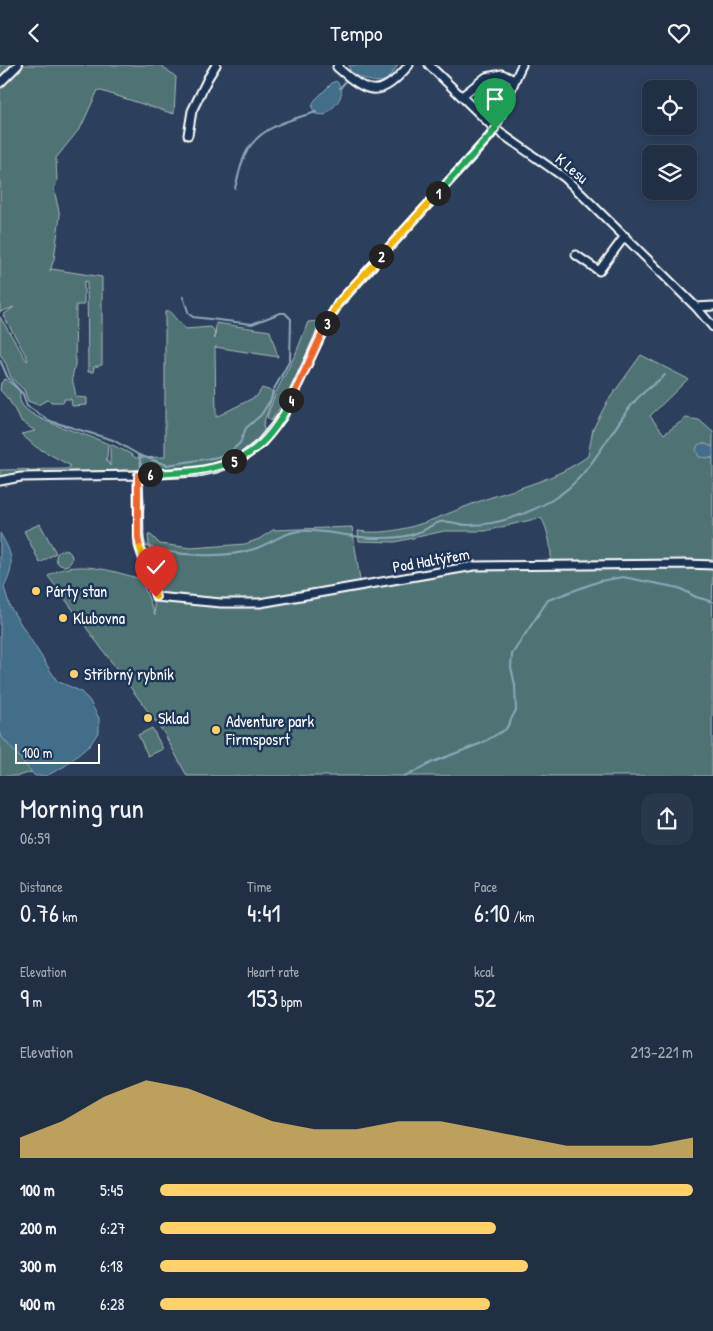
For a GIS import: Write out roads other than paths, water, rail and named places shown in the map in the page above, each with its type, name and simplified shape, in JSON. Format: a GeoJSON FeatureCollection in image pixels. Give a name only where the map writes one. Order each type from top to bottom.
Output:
{"type":"FeatureCollection","features":[{"type":"Feature","properties":{"kind":"street"},"geometry":{"type":"LineString","coordinates":[[0,83],[18,65]]}},
{"type":"Feature","properties":{"kind":"street"},"geometry":{"type":"LineString","coordinates":[[188,135],[192,111],[216,65]]}},
{"type":"Feature","properties":{"kind":"street"},"geometry":{"type":"LineString","coordinates":[[339,65],[337,67],[354,83],[372,89],[383,89],[391,84],[409,65]]}},
{"type":"Feature","properties":{"kind":"street","name":"K Lesu"},"geometry":{"type":"LineString","coordinates":[[429,65],[495,129],[565,178],[696,307],[713,327]]}},
{"type":"Feature","properties":{"kind":"street"},"geometry":{"type":"LineString","coordinates":[[0,481],[21,477],[199,472],[217,468],[242,458],[261,443],[283,416],[338,303],[490,136],[495,129],[514,80],[522,65]]}},
{"type":"Feature","properties":{"kind":"street"},"geometry":{"type":"LineString","coordinates":[[462,96],[486,77],[502,74],[514,80]]}},
{"type":"Feature","properties":{"kind":"street"},"geometry":{"type":"LineString","coordinates":[[576,255],[598,271],[625,236]]}},
{"type":"Feature","properties":{"kind":"street"},"geometry":{"type":"LineString","coordinates":[[696,307],[713,306]]}},
{"type":"Feature","properties":{"kind":"street","name":"Pod Haltýřem"},"geometry":{"type":"LineString","coordinates":[[138,475],[139,545],[156,597],[221,603],[260,603],[474,566],[687,563],[713,565]]}},
{"type":"Feature","properties":{"kind":"water"},"geometry":{"type":"Polygon","coordinates":[[[349,65],[398,65],[387,80],[377,82],[350,72],[349,65]]]}},
{"type":"Feature","properties":{"kind":"water"},"geometry":{"type":"Polygon","coordinates":[[[336,81],[341,90],[339,99],[325,115],[315,114],[312,107],[315,100],[336,81]]]}},
{"type":"Feature","properties":{"kind":"water"},"geometry":{"type":"Polygon","coordinates":[[[703,443],[713,447],[713,458],[699,457],[696,450],[698,445],[703,443]]]}},
{"type":"Feature","properties":{"kind":"water","name":"Stříbrný rybník"},"geometry":{"type":"Polygon","coordinates":[[[0,533],[11,559],[10,572],[4,587],[10,607],[57,681],[80,691],[89,700],[99,718],[99,731],[90,745],[65,766],[46,776],[35,776],[0,735],[0,533]]]}},
{"type":"Feature","properties":{"kind":"waterway"},"geometry":{"type":"LineString","coordinates":[[340,88],[347,80]]}},
{"type":"Feature","properties":{"kind":"waterway"},"geometry":{"type":"LineString","coordinates":[[235,188],[245,154],[257,138],[264,132],[290,120],[316,112]]}},
{"type":"Feature","properties":{"kind":"waterway"},"geometry":{"type":"LineString","coordinates":[[0,360],[8,378],[23,394],[27,406],[50,421],[113,440],[139,455],[167,465],[218,457],[231,451],[240,443],[246,428],[261,415],[271,399],[273,391],[290,360],[291,319],[285,313],[280,313],[252,324],[193,317],[189,314],[183,297]]}},
{"type":"Feature","properties":{"kind":"waterway"},"geometry":{"type":"LineString","coordinates":[[142,534],[146,546],[185,554],[214,555],[254,549],[287,534],[299,531],[320,531],[361,537],[391,538],[415,534],[440,522],[477,525],[511,518],[552,500],[577,480],[588,468],[634,402],[665,375]]}},
{"type":"Feature","properties":{"kind":"waterway"},"geometry":{"type":"LineString","coordinates":[[139,455],[142,472]]}},
{"type":"Feature","properties":{"kind":"waterway"},"geometry":{"type":"LineString","coordinates":[[142,477],[144,504],[142,522]]}},
{"type":"Feature","properties":{"kind":"waterway"},"geometry":{"type":"LineString","coordinates":[[404,776],[433,762],[482,743],[506,729],[516,710],[515,685],[511,667],[512,654],[548,600],[600,581],[623,577],[679,588],[696,597],[713,602]]}},
{"type":"Feature","properties":{"kind":"place","name":"Párty stan"},"geometry":{"type":"Point","coordinates":[36,591]}},
{"type":"Feature","properties":{"kind":"place","name":"Klubovna"},"geometry":{"type":"Point","coordinates":[63,618]}},
{"type":"Feature","properties":{"kind":"place","name":"Stříbrný rybník"},"geometry":{"type":"Point","coordinates":[74,674]}},
{"type":"Feature","properties":{"kind":"place","name":"Sklad"},"geometry":{"type":"Point","coordinates":[148,718]}},
{"type":"Feature","properties":{"kind":"place","name":"Adventure park Firmsposrt"},"geometry":{"type":"Point","coordinates":[216,730]}}]}
